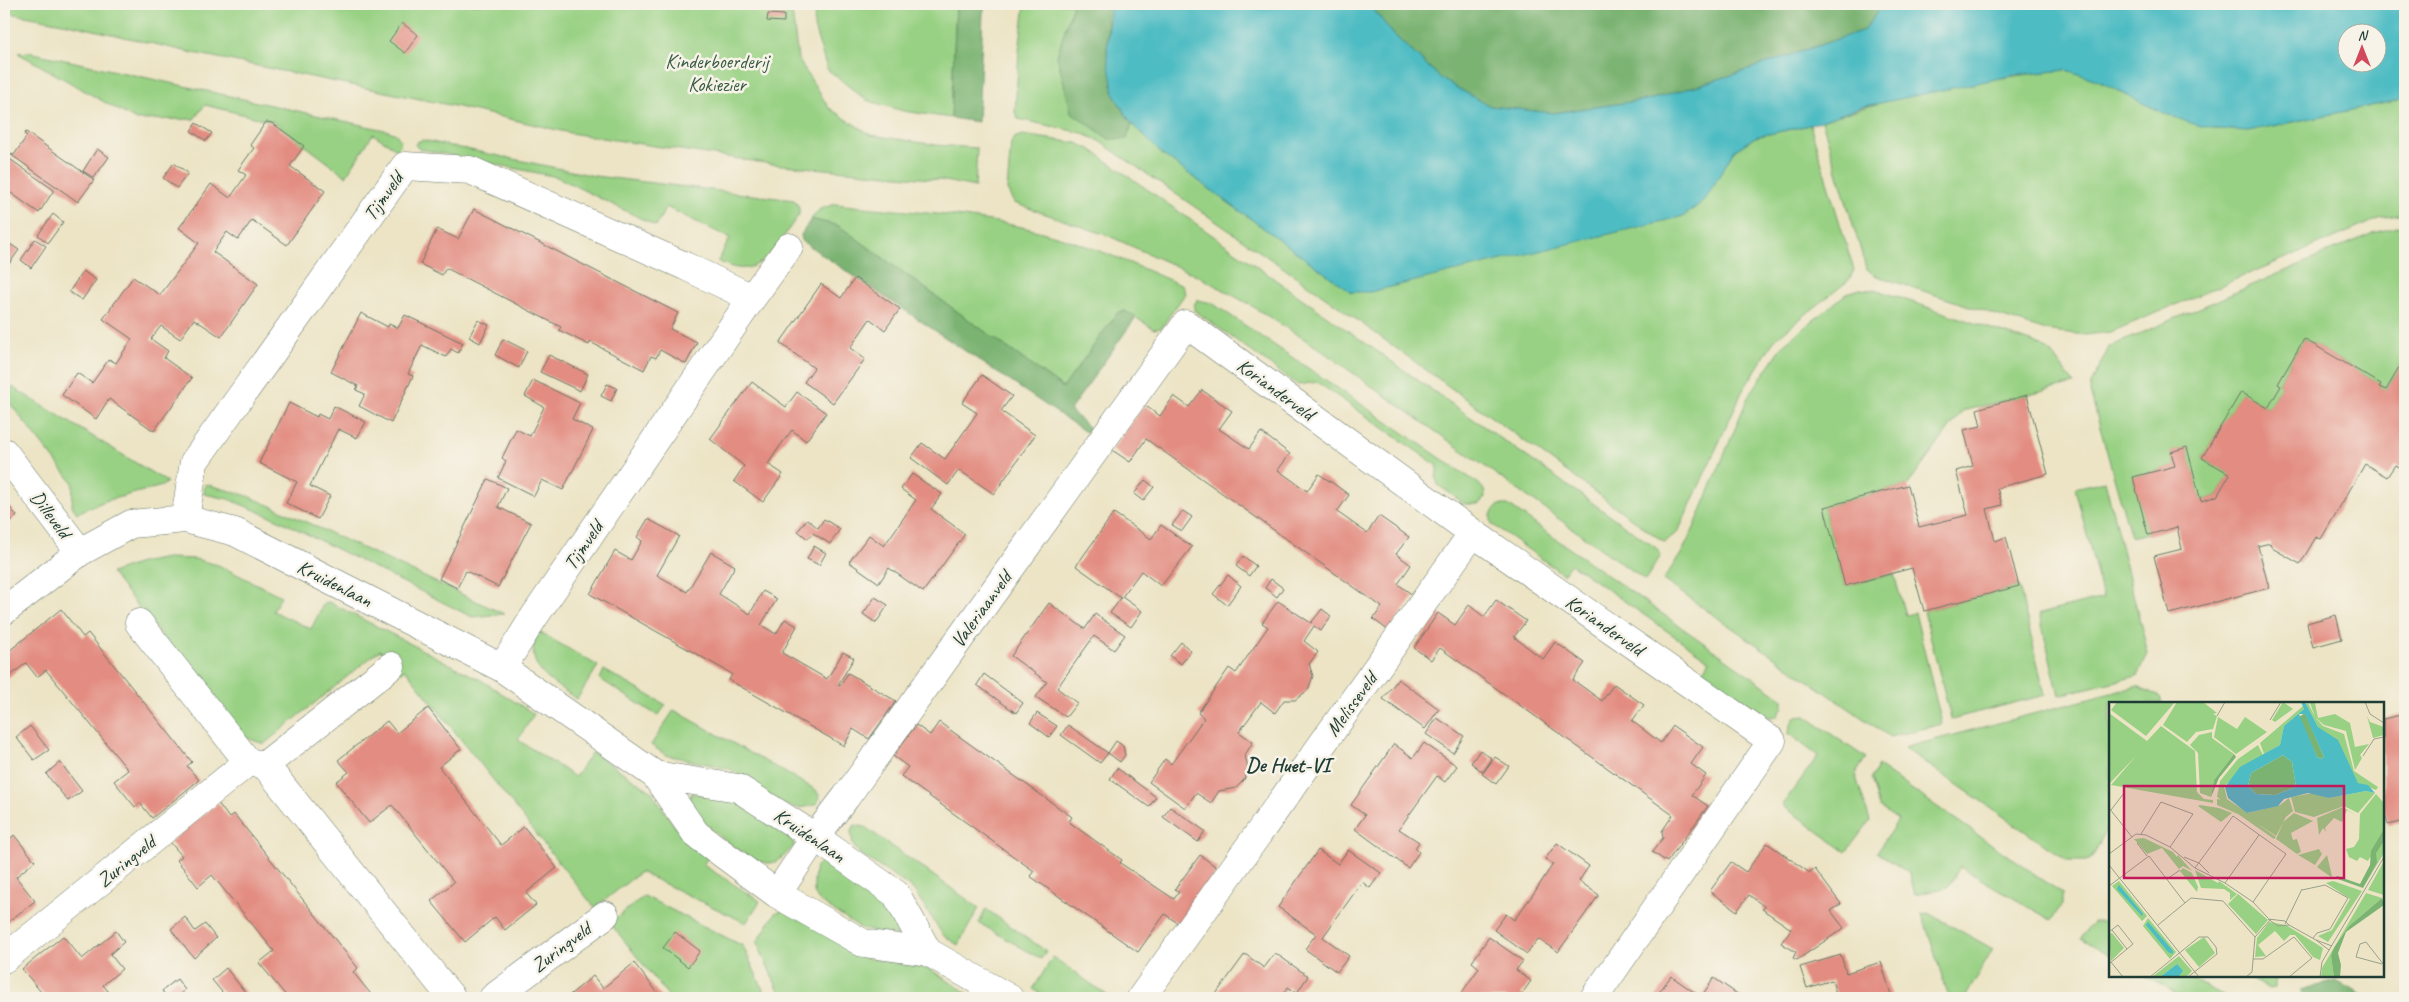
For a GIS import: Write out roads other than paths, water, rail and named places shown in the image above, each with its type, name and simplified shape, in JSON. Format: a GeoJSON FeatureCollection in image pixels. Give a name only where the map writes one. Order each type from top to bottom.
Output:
{"type":"FeatureCollection","features":[{"type":"Feature","properties":{"kind":"street","name":"Tijmveld"},"geometry":{"type":"LineString","coordinates":[[185,519],[194,462],[405,166],[470,170],[752,298]]}},
{"type":"Feature","properties":{"kind":"street","name":"Tijmveld"},"geometry":{"type":"LineString","coordinates":[[502,668],[534,617],[752,298],[789,248]]}},
{"type":"Feature","properties":{"kind":"street","name":"Korianderveld"},"geometry":{"type":"LineString","coordinates":[[1186,324],[1473,533],[1772,741],[1594,998]]}},
{"type":"Feature","properties":{"kind":"street","name":"Valeriaanveld"},"geometry":{"type":"LineString","coordinates":[[777,894],[815,837],[846,797],[1186,324]]}},
{"type":"Feature","properties":{"kind":"street","name":"Dilleveld"},"geometry":{"type":"LineString","coordinates":[[4,452],[80,552]]}},
{"type":"Feature","properties":{"kind":"street","name":"Kruidenlaan"},"geometry":{"type":"LineString","coordinates":[[4,611],[80,552],[131,524],[185,519],[235,532],[502,668],[655,775],[696,834],[777,894],[863,943],[928,952],[1009,998]]}},
{"type":"Feature","properties":{"kind":"street","name":"Melisseveld"},"geometry":{"type":"LineString","coordinates":[[1141,998],[1473,533]]}},
{"type":"Feature","properties":{"kind":"street"},"geometry":{"type":"LineString","coordinates":[[139,623],[452,998]]}},
{"type":"Feature","properties":{"kind":"street","name":"Zuringveld"},"geometry":{"type":"LineString","coordinates":[[4,959],[257,764],[391,666]]}},
{"type":"Feature","properties":{"kind":"street","name":"Kruidenlaan"},"geometry":{"type":"LineString","coordinates":[[655,775],[738,788],[815,837],[896,894],[928,952]]}},
{"type":"Feature","properties":{"kind":"street","name":"Zuringveld"},"geometry":{"type":"LineString","coordinates":[[493,998],[605,915]]}},
{"type":"Feature","properties":{"kind":"water"},"geometry":{"type":"Polygon","coordinates":[[[1110,4],[1369,4],[1394,35],[1443,80],[1490,106],[1553,113],[1652,99],[1729,76],[1864,30],[1883,4],[2405,4],[2405,99],[2248,131],[2196,125],[2163,113],[2097,80],[2066,70],[2015,75],[1861,107],[1810,125],[1755,137],[1734,151],[1705,200],[1684,216],[1370,292],[1351,292],[1163,155],[1132,124],[1114,95],[1107,55],[1110,4]]]}},
{"type":"Feature","properties":{"kind":"district","name":"De Huet-VI"},"geometry":{"type":"Point","coordinates":[1288,765]}},
{"type":"Feature","properties":{"kind":"park label","name":"Kinderboerderij Kokiezier"},"geometry":{"type":"Point","coordinates":[717,72]}}]}
